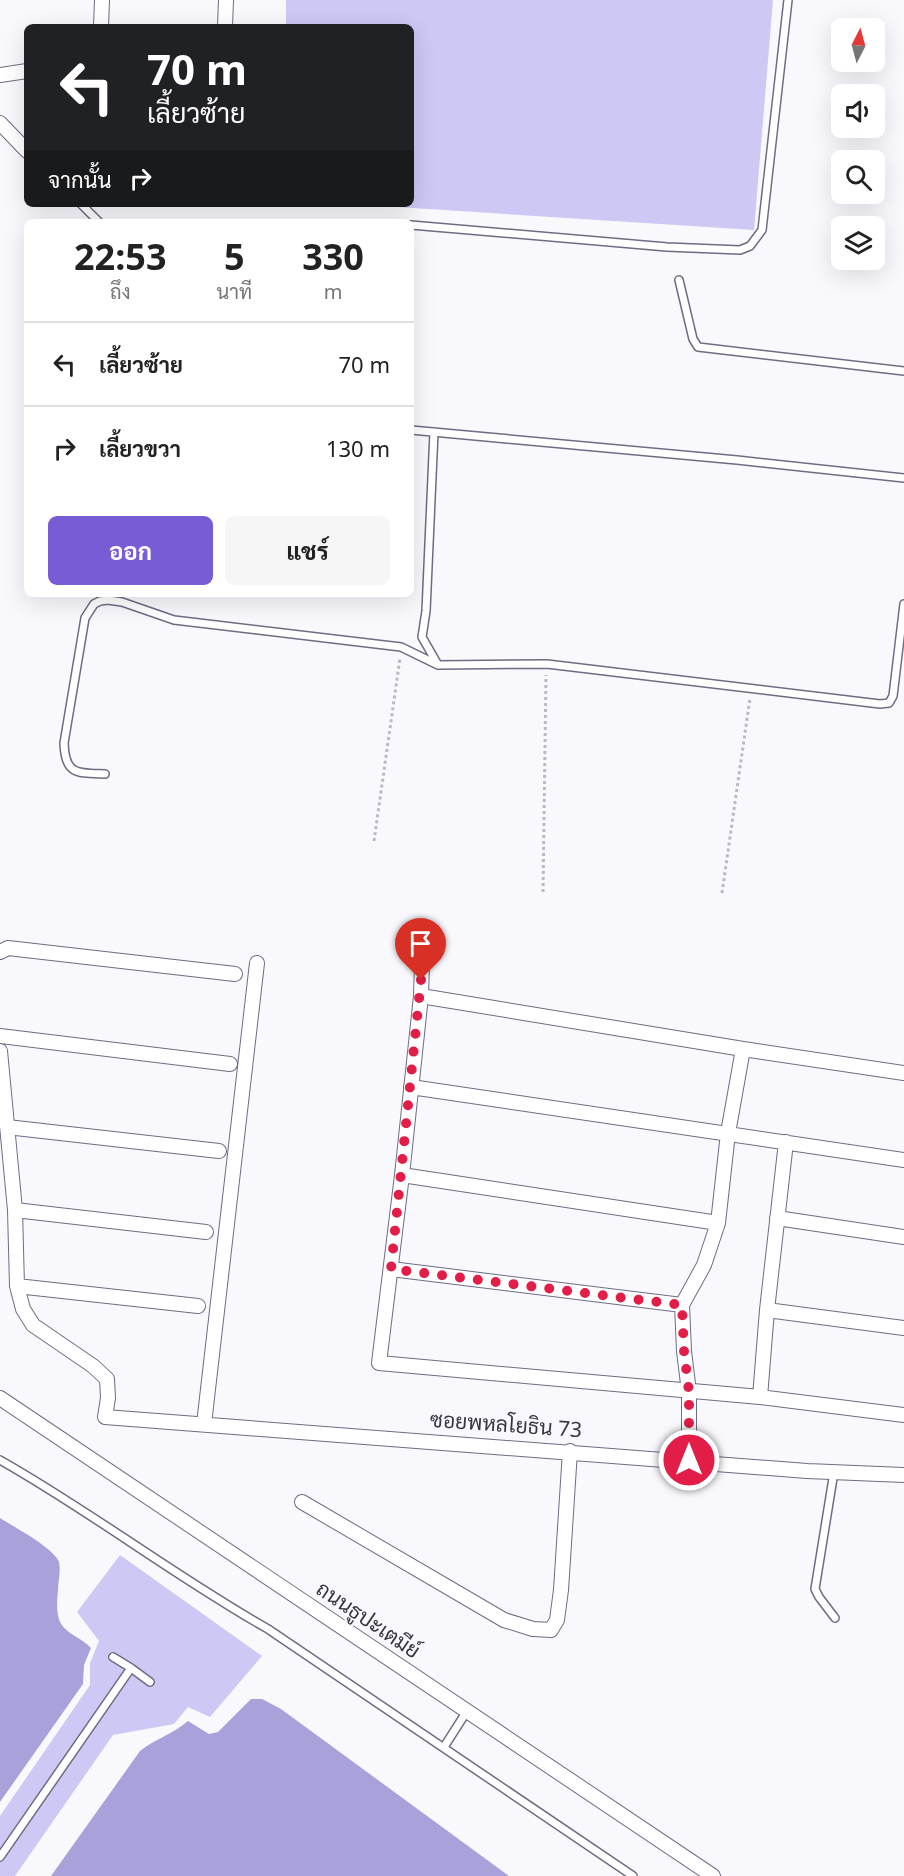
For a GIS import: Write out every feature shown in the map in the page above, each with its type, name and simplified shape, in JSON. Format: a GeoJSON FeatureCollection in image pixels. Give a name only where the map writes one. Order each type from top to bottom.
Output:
{"type":"FeatureCollection","features":[{"type":"Feature","properties":{"kind":"street"},"geometry":{"type":"LineString","coordinates":[[101,24],[102,0]]}},
{"type":"Feature","properties":{"kind":"street"},"geometry":{"type":"LineString","coordinates":[[225,24],[226,0]]}},
{"type":"Feature","properties":{"kind":"street"},"geometry":{"type":"LineString","coordinates":[[0,75],[24,71]]}},
{"type":"Feature","properties":{"kind":"street"},"geometry":{"type":"LineString","coordinates":[[0,123],[24,148]]}},
{"type":"Feature","properties":{"kind":"street"},"geometry":{"type":"LineString","coordinates":[[0,952],[8,948],[235,974]]}},
{"type":"Feature","properties":{"kind":"street"},"geometry":{"type":"LineString","coordinates":[[204,1424],[257,963]]}},
{"type":"Feature","properties":{"kind":"street"},"geometry":{"type":"LineString","coordinates":[[422,963],[421,996],[402,1175],[379,1363],[689,1392],[760,1396],[904,1415]]}},
{"type":"Feature","properties":{"kind":"street"},"geometry":{"type":"LineString","coordinates":[[421,996],[904,1073]]}},
{"type":"Feature","properties":{"kind":"street"},"geometry":{"type":"LineString","coordinates":[[0,1036],[230,1064]]}},
{"type":"Feature","properties":{"kind":"street"},"geometry":{"type":"LineString","coordinates":[[689,1460],[689,1392],[682,1305],[704,1265],[718,1223],[728,1133],[743,1049]]}},
{"type":"Feature","properties":{"kind":"street"},"geometry":{"type":"LineString","coordinates":[[0,1051],[15,1210],[17,1286],[198,1306]]}},
{"type":"Feature","properties":{"kind":"street"},"geometry":{"type":"LineString","coordinates":[[411,1086],[904,1160]]}},
{"type":"Feature","properties":{"kind":"street"},"geometry":{"type":"LineString","coordinates":[[7,1127],[219,1151]]}},
{"type":"Feature","properties":{"kind":"street"},"geometry":{"type":"LineString","coordinates":[[760,1396],[766,1310],[786,1142]]}},
{"type":"Feature","properties":{"kind":"street"},"geometry":{"type":"LineString","coordinates":[[402,1175],[718,1223]]}},
{"type":"Feature","properties":{"kind":"street"},"geometry":{"type":"LineString","coordinates":[[15,1210],[206,1232]]}},
{"type":"Feature","properties":{"kind":"street"},"geometry":{"type":"LineString","coordinates":[[777,1218],[904,1237]]}},
{"type":"Feature","properties":{"kind":"street"},"geometry":{"type":"LineString","coordinates":[[391,1269],[682,1305]]}},
{"type":"Feature","properties":{"kind":"street","name":"ซอยพหลโยธิน 73"},"geometry":{"type":"LineString","coordinates":[[17,1286],[23,1309],[33,1325],[93,1366],[107,1379],[108,1398],[105,1417],[834,1472],[904,1475]]}},
{"type":"Feature","properties":{"kind":"street"},"geometry":{"type":"LineString","coordinates":[[766,1310],[904,1328]]}},
{"type":"Feature","properties":{"kind":"street","name":"ถนนธูปะเตมีย์"},"geometry":{"type":"LineString","coordinates":[[0,1398],[714,1876]]}},
{"type":"Feature","properties":{"kind":"street"},"geometry":{"type":"LineString","coordinates":[[302,1502],[504,1620],[534,1629],[551,1630],[557,1620],[561,1590],[570,1451]]}},
{"type":"Feature","properties":{"kind":"lane"},"geometry":{"type":"LineString","coordinates":[[414,225],[667,247],[740,250],[750,246],[762,230],[788,0]]}},
{"type":"Feature","properties":{"kind":"lane"},"geometry":{"type":"LineString","coordinates":[[84,207],[96,219]]}},
{"type":"Feature","properties":{"kind":"lane"},"geometry":{"type":"LineString","coordinates":[[679,280],[693,339],[698,347],[904,371]]}},
{"type":"Feature","properties":{"kind":"lane"},"geometry":{"type":"LineString","coordinates":[[414,430],[904,478]]}},
{"type":"Feature","properties":{"kind":"lane"},"geometry":{"type":"LineString","coordinates":[[434,432],[426,611],[422,637],[438,665]]}},
{"type":"Feature","properties":{"kind":"lane"},"geometry":{"type":"LineString","coordinates":[[105,774],[79,772],[68,767],[64,759],[64,743],[85,618],[94,604],[100,601],[122,602],[174,620],[401,647],[438,665],[546,664],[880,704],[889,703],[893,696],[904,604]]}},
{"type":"Feature","properties":{"kind":"lane"},"geometry":{"type":"LineString","coordinates":[[0,1460],[76,1505],[218,1599],[268,1629],[633,1876]]}},
{"type":"Feature","properties":{"kind":"lane"},"geometry":{"type":"LineString","coordinates":[[834,1472],[815,1588],[835,1618]]}},
{"type":"Feature","properties":{"kind":"lane"},"geometry":{"type":"LineString","coordinates":[[113,1657],[150,1682]]}},
{"type":"Feature","properties":{"kind":"lane"},"geometry":{"type":"LineString","coordinates":[[0,1857],[130,1668]]}},
{"type":"Feature","properties":{"kind":"lane"},"geometry":{"type":"LineString","coordinates":[[444,1747],[467,1711]]}},
{"type":"Feature","properties":{"kind":"path"},"geometry":{"type":"LineString","coordinates":[[374,841],[401,647]]}},
{"type":"Feature","properties":{"kind":"path"},"geometry":{"type":"LineString","coordinates":[[543,892],[546,664]]}},
{"type":"Feature","properties":{"kind":"path"},"geometry":{"type":"LineString","coordinates":[[722,893],[752,690]]}},
{"type":"Feature","properties":{"kind":"shaded area"},"geometry":{"type":"Polygon","coordinates":[[[286,0],[773,0],[754,230],[398,207],[414,207],[414,24],[286,24],[286,0]]]}},
{"type":"Feature","properties":{"kind":"shaded area"},"geometry":{"type":"Polygon","coordinates":[[[0,1518],[42,1544],[56,1556],[60,1565],[57,1606],[60,1622],[66,1630],[91,1648],[84,1665],[83,1684],[0,1802],[0,1518]]]}},
{"type":"Feature","properties":{"kind":"shaded area"},"geometry":{"type":"Polygon","coordinates":[[[120,1555],[262,1656],[210,1717],[188,1707],[174,1724],[113,1735],[15,1876],[0,1876],[0,1816],[90,1685],[90,1663],[99,1641],[77,1612],[120,1555]]]}},
{"type":"Feature","properties":{"kind":"shaded area"},"geometry":{"type":"Polygon","coordinates":[[[251,1699],[262,1699],[281,1709],[509,1876],[51,1876],[140,1751],[188,1721],[209,1734],[218,1732],[251,1699]]]}},
{"type":"Feature","properties":{"kind":"route"},"geometry":{"type":"LineString","coordinates":[[421,980],[391,1269],[682,1305],[689,1392],[689,1460]]}}]}
